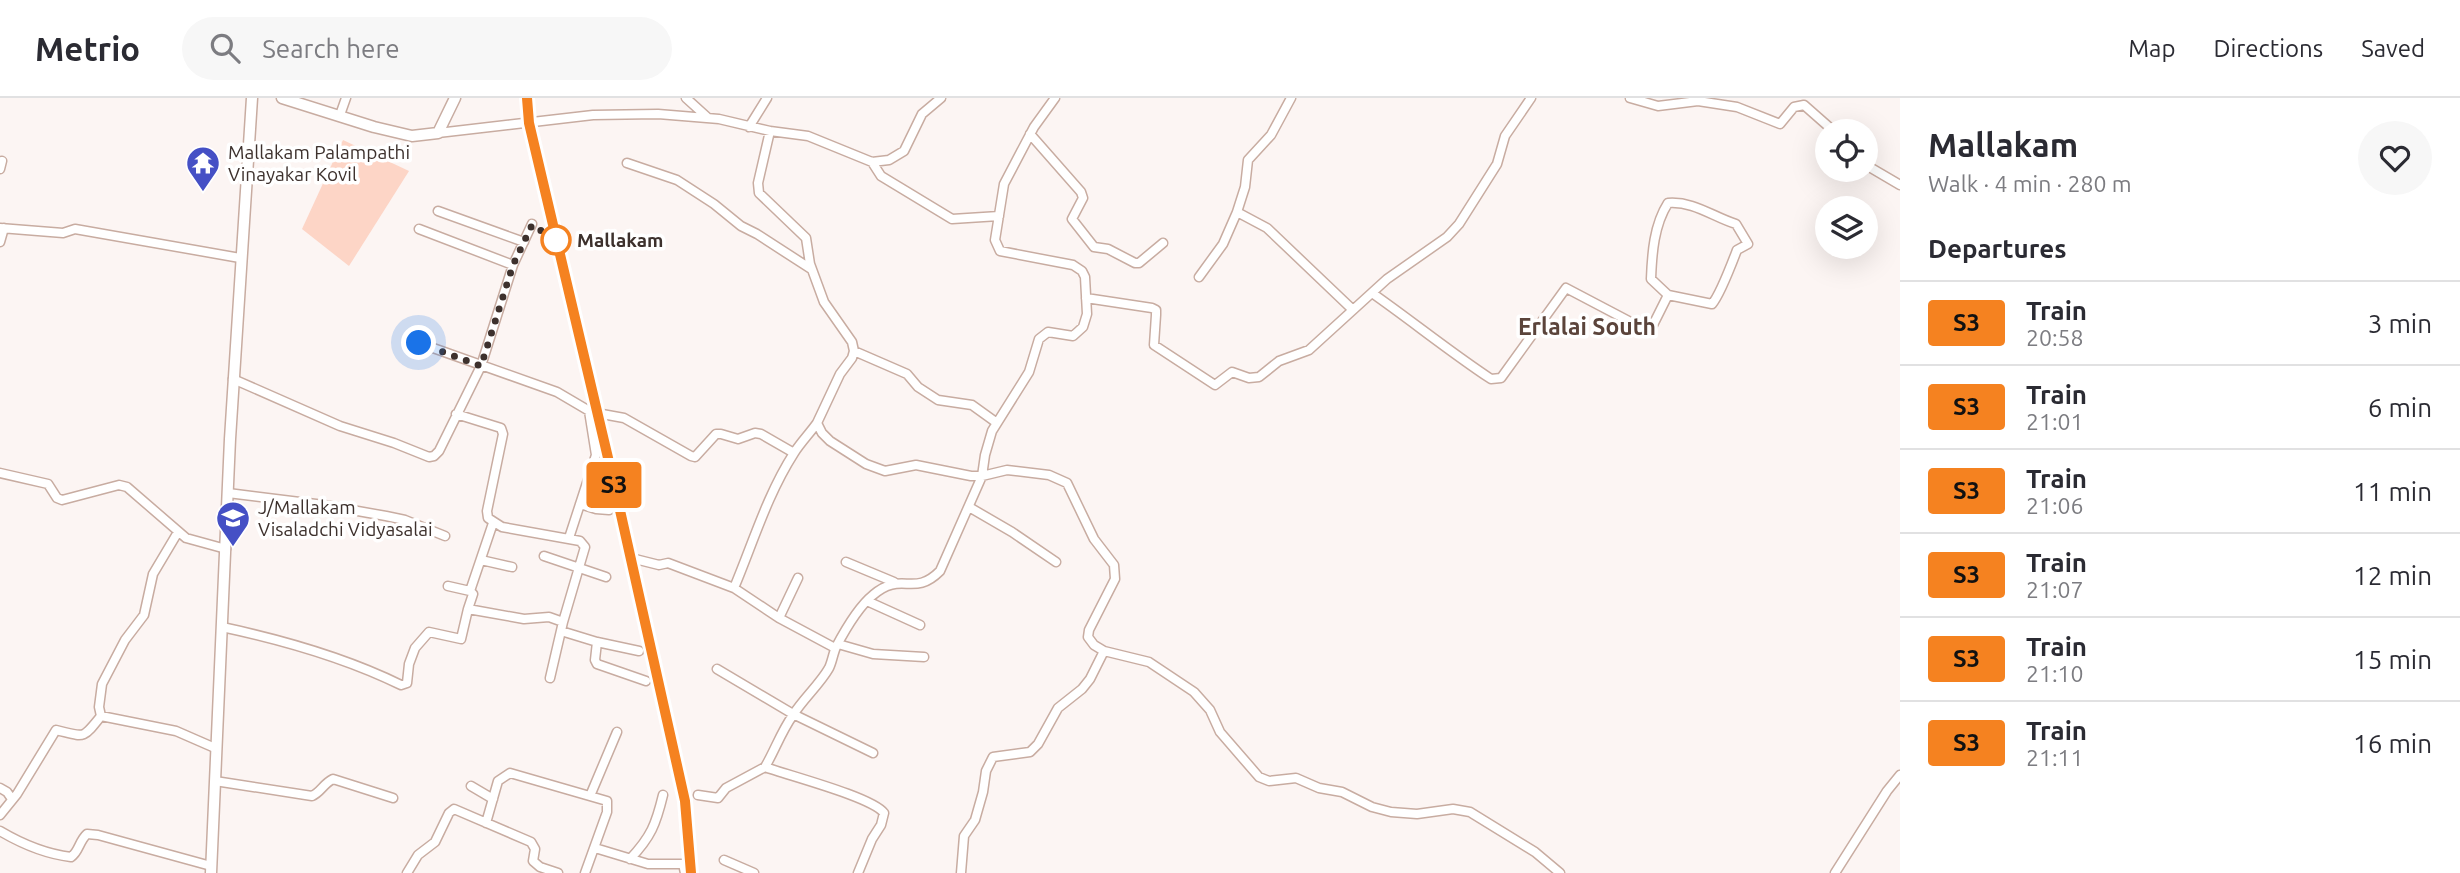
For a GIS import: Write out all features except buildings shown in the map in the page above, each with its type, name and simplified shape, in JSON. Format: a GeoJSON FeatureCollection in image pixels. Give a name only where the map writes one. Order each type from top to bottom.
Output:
{"type":"FeatureCollection","features":[{"type":"Feature","properties":{"kind":"main road"},"geometry":{"type":"LineString","coordinates":[[211,870],[233,379],[251,98]]}},
{"type":"Feature","properties":{"kind":"main road"},"geometry":{"type":"LineString","coordinates":[[282,98],[412,136],[438,132],[455,98]]}},
{"type":"Feature","properties":{"kind":"street"},"geometry":{"type":"LineString","coordinates":[[340,115],[346,98]]}},
{"type":"Feature","properties":{"kind":"street"},"geometry":{"type":"LineString","coordinates":[[686,98],[707,117]]}},
{"type":"Feature","properties":{"kind":"street"},"geometry":{"type":"LineString","coordinates":[[749,127],[767,98]]}},
{"type":"Feature","properties":{"kind":"street"},"geometry":{"type":"LineString","coordinates":[[438,132],[593,115],[657,114],[707,117],[770,131],[808,135],[872,162],[889,160],[904,151],[922,114],[941,98]]}},
{"type":"Feature","properties":{"kind":"street"},"geometry":{"type":"LineString","coordinates":[[846,562],[894,582],[921,585],[931,580],[940,570],[982,476],[988,442],[1028,372],[1043,334],[1048,332],[1073,336],[1083,327],[1087,314],[1085,277],[1082,271],[1073,265],[1000,251],[995,240],[1004,184],[1030,134],[1055,98]]}},
{"type":"Feature","properties":{"kind":"street"},"geometry":{"type":"LineString","coordinates":[[1199,277],[1223,244],[1237,212],[1245,187],[1248,160],[1271,135],[1291,98]]}},
{"type":"Feature","properties":{"kind":"street"},"geometry":{"type":"LineString","coordinates":[[1086,298],[1152,308],[1156,315],[1154,345],[1215,385],[1234,372],[1249,378],[1259,377],[1279,361],[1309,350],[1387,279],[1447,237],[1459,224],[1497,164],[1505,136],[1531,98]]}},
{"type":"Feature","properties":{"kind":"street"},"geometry":{"type":"LineString","coordinates":[[1630,98],[1658,106],[1698,102],[1738,103],[1780,124],[1794,107],[1804,105],[1820,119]]}},
{"type":"Feature","properties":{"kind":"street"},"geometry":{"type":"LineString","coordinates":[[734,589],[760,520],[794,453],[817,423],[854,351],[852,342],[824,302],[811,269],[806,238],[759,193],[758,183],[770,131]]}},
{"type":"Feature","properties":{"kind":"street"},"geometry":{"type":"LineString","coordinates":[[1030,134],[1081,192],[1083,198],[1072,219],[1094,247],[1108,249],[1139,263],[1163,243]]}},
{"type":"Feature","properties":{"kind":"street"},"geometry":{"type":"LineString","coordinates":[[872,162],[881,176],[952,219],[999,216]]}},
{"type":"Feature","properties":{"kind":"street"},"geometry":{"type":"LineString","coordinates":[[627,163],[677,180],[714,204],[741,226],[811,269]]}},
{"type":"Feature","properties":{"kind":"street"},"geometry":{"type":"LineString","coordinates":[[1878,172],[1900,185]]}},
{"type":"Feature","properties":{"kind":"street"},"geometry":{"type":"LineString","coordinates":[[1677,202],[1707,210],[1736,225],[1748,244],[1737,250],[1718,297],[1712,304],[1668,295],[1651,279],[1656,234],[1668,203],[1677,202]]}},
{"type":"Feature","properties":{"kind":"street"},"geometry":{"type":"LineString","coordinates":[[438,211],[524,242]]}},
{"type":"Feature","properties":{"kind":"street"},"geometry":{"type":"LineString","coordinates":[[1237,212],[1266,228],[1353,310]]}},
{"type":"Feature","properties":{"kind":"street"},"geometry":{"type":"LineString","coordinates":[[233,379],[340,426],[429,457],[434,456],[439,451],[481,366],[513,265],[532,225]]}},
{"type":"Feature","properties":{"kind":"street"},"geometry":{"type":"LineString","coordinates":[[0,242],[2,228],[63,233],[75,229],[240,258]]}},
{"type":"Feature","properties":{"kind":"street"},"geometry":{"type":"LineString","coordinates":[[419,229],[513,265]]}},
{"type":"Feature","properties":{"kind":"street"},"geometry":{"type":"LineString","coordinates":[[1372,293],[1491,379],[1501,377],[1566,288],[1644,329],[1652,327],[1668,295]]}},
{"type":"Feature","properties":{"kind":"street"},"geometry":{"type":"LineString","coordinates":[[419,343],[557,392],[589,411],[625,418],[695,457],[716,435],[722,434],[738,439],[750,434],[761,434],[794,453]]}},
{"type":"Feature","properties":{"kind":"street"},"geometry":{"type":"LineString","coordinates":[[854,351],[907,374],[918,387],[938,400],[972,405],[997,423]]}},
{"type":"Feature","properties":{"kind":"street"},"geometry":{"type":"LineString","coordinates":[[569,538],[596,455],[589,411]]}},
{"type":"Feature","properties":{"kind":"street"},"geometry":{"type":"LineString","coordinates":[[456,414],[501,428],[503,434],[486,511],[488,518],[494,523],[580,541],[585,547],[562,626],[551,678]]}},
{"type":"Feature","properties":{"kind":"street"},"geometry":{"type":"LineString","coordinates":[[817,423],[830,441],[866,464],[885,471],[916,465],[982,476],[1007,470],[1049,475],[1067,483],[1094,539],[1116,571],[1115,579],[1088,637],[1104,651],[1149,662],[1194,692],[1210,710],[1220,732],[1259,777],[1269,781],[1296,778],[1319,788],[1342,792],[1372,807],[1391,812],[1417,814],[1453,809],[1470,812],[1535,852],[1560,873]]}},
{"type":"Feature","properties":{"kind":"street"},"geometry":{"type":"LineString","coordinates":[[0,473],[48,484],[57,498],[62,500],[119,485],[127,487],[187,538],[226,549]]}},
{"type":"Feature","properties":{"kind":"street"},"geometry":{"type":"LineString","coordinates":[[228,493],[386,516],[405,520],[445,536]]}},
{"type":"Feature","properties":{"kind":"street"},"geometry":{"type":"LineString","coordinates":[[580,504],[608,510]]}},
{"type":"Feature","properties":{"kind":"street"},"geometry":{"type":"LineString","coordinates":[[969,507],[1056,562]]}},
{"type":"Feature","properties":{"kind":"street"},"geometry":{"type":"LineString","coordinates":[[222,627],[281,640],[401,685],[407,683],[415,648],[429,632],[461,639],[473,594],[470,591],[494,523]]}},
{"type":"Feature","properties":{"kind":"street"},"geometry":{"type":"LineString","coordinates":[[102,716],[99,707],[102,684],[125,639],[144,615],[153,574],[178,532]]}},
{"type":"Feature","properties":{"kind":"street"},"geometry":{"type":"LineString","coordinates":[[544,556],[606,578]]}},
{"type":"Feature","properties":{"kind":"street"},"geometry":{"type":"LineString","coordinates":[[635,559],[659,565],[668,563],[734,589],[779,618],[837,646],[873,654],[924,657]]}},
{"type":"Feature","properties":{"kind":"street"},"geometry":{"type":"LineString","coordinates":[[481,560],[512,567]]}},
{"type":"Feature","properties":{"kind":"street"},"geometry":{"type":"LineString","coordinates":[[779,618],[798,578]]}},
{"type":"Feature","properties":{"kind":"street"},"geometry":{"type":"LineString","coordinates":[[698,795],[718,798],[726,788],[765,767],[777,739],[829,668],[837,646],[867,601],[894,582]]}},
{"type":"Feature","properties":{"kind":"street"},"geometry":{"type":"LineString","coordinates":[[448,586],[470,591]]}},
{"type":"Feature","properties":{"kind":"street"},"geometry":{"type":"LineString","coordinates":[[867,601],[920,625]]}},
{"type":"Feature","properties":{"kind":"street"},"geometry":{"type":"LineString","coordinates":[[468,608],[523,619],[549,617],[597,642],[639,651]]}},
{"type":"Feature","properties":{"kind":"street"},"geometry":{"type":"LineString","coordinates":[[597,642],[597,664],[646,681]]}},
{"type":"Feature","properties":{"kind":"street"},"geometry":{"type":"LineString","coordinates":[[961,873],[964,836],[975,820],[986,771],[993,757],[1030,752],[1038,744],[1058,708],[1090,679],[1104,651]]}},
{"type":"Feature","properties":{"kind":"street"},"geometry":{"type":"LineString","coordinates":[[717,669],[793,714],[873,754]]}},
{"type":"Feature","properties":{"kind":"street"},"geometry":{"type":"LineString","coordinates":[[102,716],[176,731],[215,748]]}},
{"type":"Feature","properties":{"kind":"street"},"geometry":{"type":"LineString","coordinates":[[0,815],[53,732],[56,730],[87,735],[102,716]]}},
{"type":"Feature","properties":{"kind":"street"},"geometry":{"type":"LineString","coordinates":[[590,796],[617,732]]}},
{"type":"Feature","properties":{"kind":"street"},"geometry":{"type":"LineString","coordinates":[[765,767],[864,800],[883,810],[881,825],[872,839],[861,872]]}},
{"type":"Feature","properties":{"kind":"street"},"geometry":{"type":"LineString","coordinates":[[486,823],[498,781],[510,774],[607,801],[607,813],[585,873]]}},
{"type":"Feature","properties":{"kind":"street"},"geometry":{"type":"LineString","coordinates":[[1835,873],[1900,775]]}},
{"type":"Feature","properties":{"kind":"street"},"geometry":{"type":"LineString","coordinates":[[215,781],[312,796],[318,794],[324,783],[333,779],[393,798]]}},
{"type":"Feature","properties":{"kind":"street"},"geometry":{"type":"LineString","coordinates":[[471,786],[493,799]]}},
{"type":"Feature","properties":{"kind":"street"},"geometry":{"type":"LineString","coordinates":[[0,788],[12,799]]}},
{"type":"Feature","properties":{"kind":"street"},"geometry":{"type":"LineString","coordinates":[[630,859],[655,827],[663,795]]}},
{"type":"Feature","properties":{"kind":"street"},"geometry":{"type":"LineString","coordinates":[[407,873],[418,855],[435,842],[452,810],[531,842],[534,845],[535,869],[558,873]]}},
{"type":"Feature","properties":{"kind":"street"},"geometry":{"type":"LineString","coordinates":[[0,831],[21,843],[71,857],[75,855],[81,839],[87,834],[98,835],[211,870]]}},
{"type":"Feature","properties":{"kind":"street"},"geometry":{"type":"LineString","coordinates":[[595,848],[648,864],[683,864],[685,873]]}},
{"type":"Feature","properties":{"kind":"street"},"geometry":{"type":"LineString","coordinates":[[724,860],[754,873]]}},
{"type":"Feature","properties":{"kind":"shaded area"},"geometry":{"type":"Polygon","coordinates":[[[343,140],[409,171],[349,266],[302,229],[343,140]]]}},
{"type":"Feature","properties":{"kind":"railway"},"geometry":{"type":"LineString","coordinates":[[527,98],[529,123],[685,801],[691,873]]}},
{"type":"Feature","properties":{"kind":"train","name":"S3"},"geometry":{"type":"LineString","coordinates":[[527,98],[529,123],[685,801],[691,873]]}},
{"type":"Feature","properties":{"kind":"place","name":"Mallakam Palampathi Vinayakar Kovil"},"geometry":{"type":"Point","coordinates":[203,193]}},
{"type":"Feature","properties":{"kind":"place","name":"Mallakam"},"geometry":{"type":"Point","coordinates":[556,240]}},
{"type":"Feature","properties":{"kind":"place","name":"J/Mallakam Visaladchi Vidyasalai"},"geometry":{"type":"Point","coordinates":[233,548]}},
{"type":"Feature","properties":{"kind":"district","name":"Erlalai South"},"geometry":{"type":"Point","coordinates":[1587,327]}},
{"type":"Feature","properties":{"kind":"route"},"geometry":{"type":"LineString","coordinates":[[419,343],[481,366],[513,265],[532,225],[556,240]]}}]}
